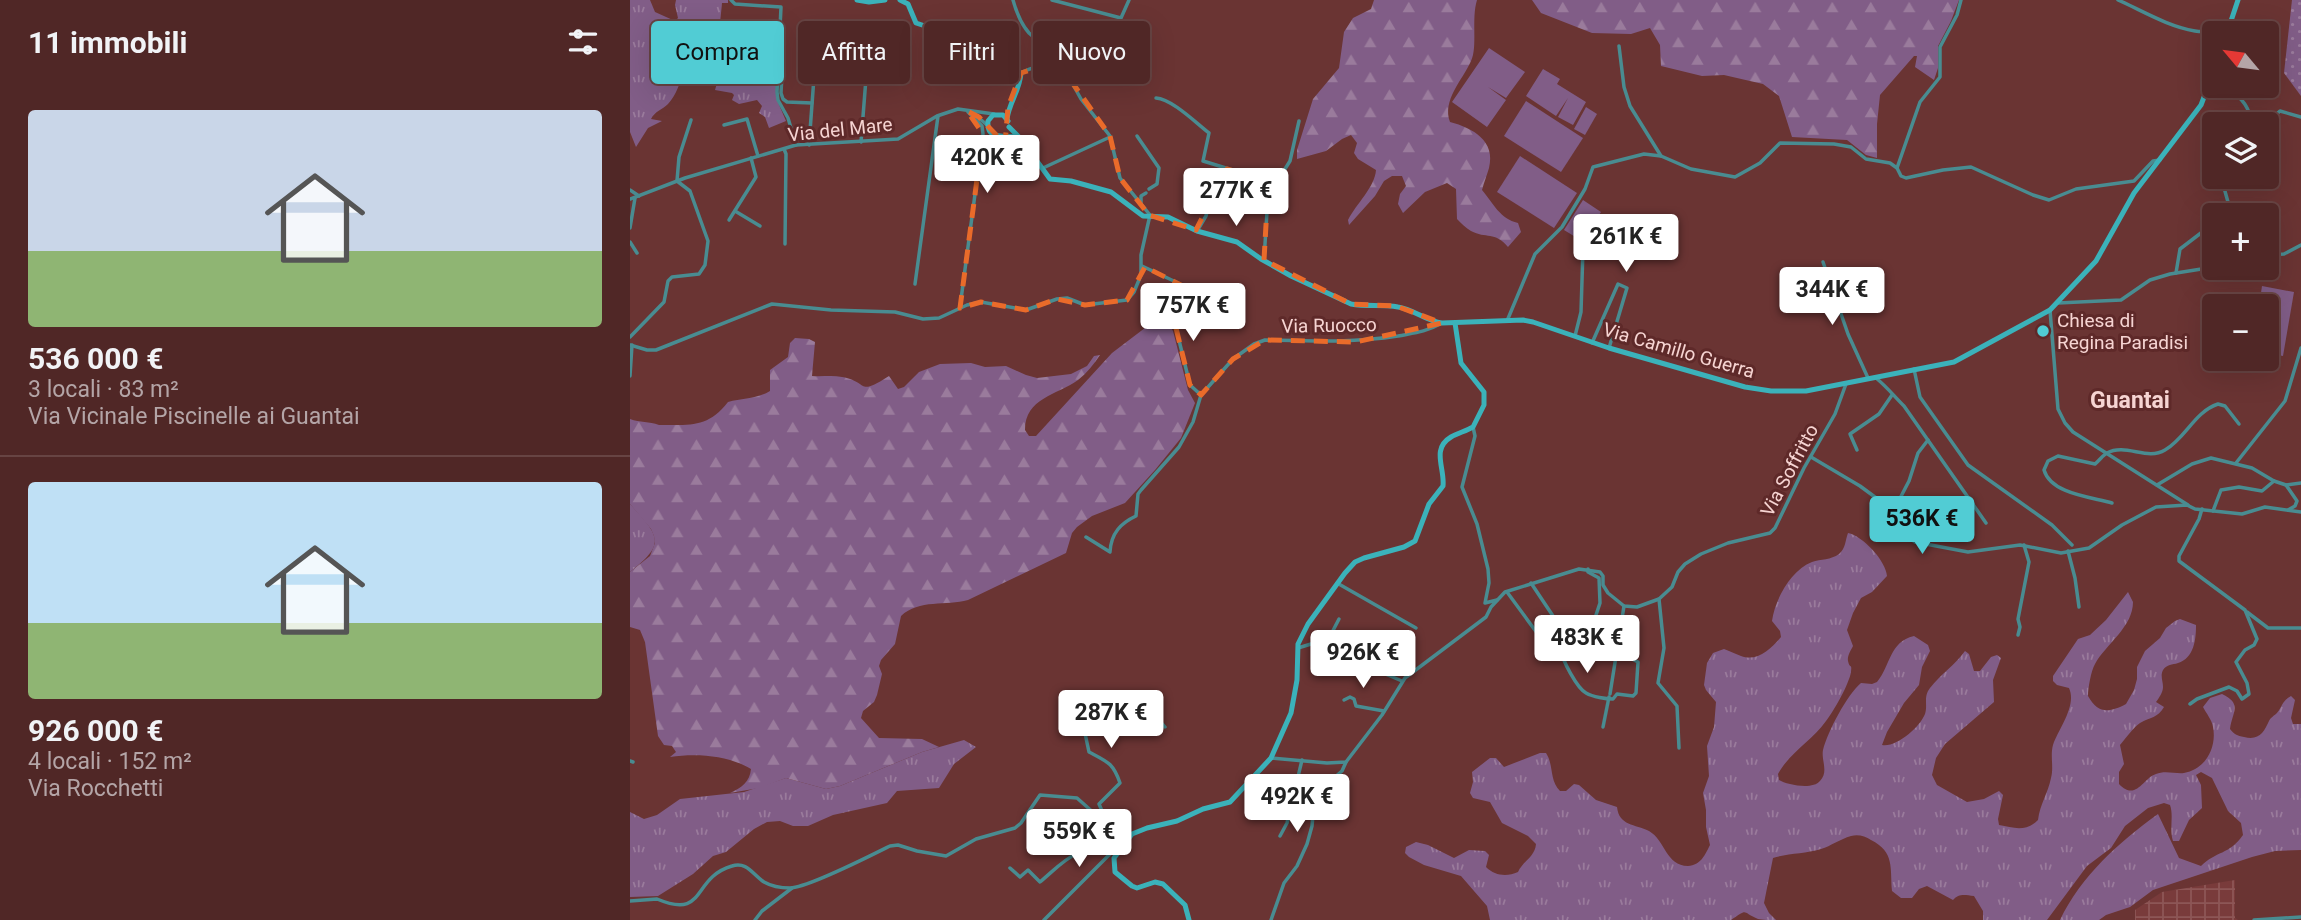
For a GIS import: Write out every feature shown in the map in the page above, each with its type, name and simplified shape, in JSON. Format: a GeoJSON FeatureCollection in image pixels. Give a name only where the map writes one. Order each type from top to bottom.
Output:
{"type":"FeatureCollection","features":[{"type":"Feature","properties":{"kind":"street"},"geometry":{"type":"LineString","coordinates":[[731,0],[735,4],[781,7],[777,92],[796,145]]}},
{"type":"Feature","properties":{"kind":"street"},"geometry":{"type":"LineString","coordinates":[[856,0],[885,0]]}},
{"type":"Feature","properties":{"kind":"street"},"geometry":{"type":"LineString","coordinates":[[900,0],[908,4],[916,23],[992,48],[1003,65],[1021,74]]}},
{"type":"Feature","properties":{"kind":"street"},"geometry":{"type":"LineString","coordinates":[[1013,0],[1026,30],[1033,35]]}},
{"type":"Feature","properties":{"kind":"street"},"geometry":{"type":"LineString","coordinates":[[1052,0],[1121,18],[1129,0]]}},
{"type":"Feature","properties":{"kind":"street"},"geometry":{"type":"LineString","coordinates":[[1897,168],[1920,102],[1940,77],[1940,47],[1957,15],[1961,0]]}},
{"type":"Feature","properties":{"kind":"street"},"geometry":{"type":"LineString","coordinates":[[2118,0],[2169,23],[2202,30]]}},
{"type":"Feature","properties":{"kind":"street"},"geometry":{"type":"LineString","coordinates":[[2232,21],[2238,0]]}},
{"type":"Feature","properties":{"kind":"street"},"geometry":{"type":"LineString","coordinates":[[1619,46],[1624,88],[1630,106],[1661,156]]}},
{"type":"Feature","properties":{"kind":"street"},"geometry":{"type":"LineString","coordinates":[[1033,67],[1021,74],[1008,107],[1007,119],[1009,128],[1020,138],[1041,169],[1110,137]]}},
{"type":"Feature","properties":{"kind":"street"},"geometry":{"type":"LineString","coordinates":[[781,84],[781,93],[787,102],[812,103]]}},
{"type":"Feature","properties":{"kind":"street"},"geometry":{"type":"LineString","coordinates":[[809,145],[813,84]]}},
{"type":"Feature","properties":{"kind":"street"},"geometry":{"type":"LineString","coordinates":[[862,142],[866,84]]}},
{"type":"Feature","properties":{"kind":"street"},"geometry":{"type":"LineString","coordinates":[[630,376],[631,345],[656,350],[772,304],[831,310],[895,312],[923,319],[939,317],[981,302],[1026,310],[1056,299],[1067,298],[1085,305],[1127,300],[1142,275],[1140,255],[1150,215],[1120,178],[1110,137],[1073,84]]}},
{"type":"Feature","properties":{"kind":"street"},"geometry":{"type":"LineString","coordinates":[[1156,98],[1170,102],[1209,133],[1203,161],[1275,183]]}},
{"type":"Feature","properties":{"kind":"street"},"geometry":{"type":"LineString","coordinates":[[2187,505],[2073,432],[2060,416],[2053,369],[2050,310],[2096,261],[2133,193],[2204,98]]}},
{"type":"Feature","properties":{"kind":"street"},"geometry":{"type":"LineString","coordinates":[[1008,107],[989,119],[989,132],[993,136],[1020,138]]}},
{"type":"Feature","properties":{"kind":"street","name":"Via del Mare"},"geometry":{"type":"LineString","coordinates":[[635,197],[677,181],[796,145],[898,139],[938,116],[958,109],[997,114]]}},
{"type":"Feature","properties":{"kind":"street"},"geometry":{"type":"LineString","coordinates":[[969,111],[987,125]]}},
{"type":"Feature","properties":{"kind":"street"},"geometry":{"type":"LineString","coordinates":[[960,308],[983,134],[982,126],[969,111]]}},
{"type":"Feature","properties":{"kind":"street"},"geometry":{"type":"LineString","coordinates":[[2279,112],[2301,117]]}},
{"type":"Feature","properties":{"kind":"street"},"geometry":{"type":"LineString","coordinates":[[997,114],[1007,119]]}},
{"type":"Feature","properties":{"kind":"street"},"geometry":{"type":"LineString","coordinates":[[915,284],[938,116]]}},
{"type":"Feature","properties":{"kind":"street"},"geometry":{"type":"LineString","coordinates":[[724,125],[747,119],[758,156]]}},
{"type":"Feature","properties":{"kind":"street"},"geometry":{"type":"LineString","coordinates":[[630,337],[664,302],[668,281],[672,277],[699,274],[705,265],[708,241],[690,191],[677,181],[679,157],[691,120]]}},
{"type":"Feature","properties":{"kind":"street"},"geometry":{"type":"LineString","coordinates":[[1264,260],[1268,196],[1290,161],[1299,121]]}},
{"type":"Feature","properties":{"kind":"street"},"geometry":{"type":"LineString","coordinates":[[1003,135],[1009,128]]}},
{"type":"Feature","properties":{"kind":"street"},"geometry":{"type":"LineString","coordinates":[[1137,136],[1159,168],[1157,184],[1141,196],[1142,206]]}},
{"type":"Feature","properties":{"kind":"street"},"geometry":{"type":"LineString","coordinates":[[1507,321],[1535,254],[1562,227],[1585,189],[1593,167],[1644,154],[1661,156],[1691,169],[1735,177],[1769,157],[1774,146],[1780,143],[1834,144],[1851,147],[1867,159],[1897,168],[1901,176],[1906,178],[1943,170],[1974,168],[2049,200],[2076,189],[2127,184],[2138,177],[2153,160],[2160,160]]}},
{"type":"Feature","properties":{"kind":"street"},"geometry":{"type":"LineString","coordinates":[[784,148],[785,244]]}},
{"type":"Feature","properties":{"kind":"street"},"geometry":{"type":"LineString","coordinates":[[729,220],[756,177],[751,158]]}},
{"type":"Feature","properties":{"kind":"street","name":"Via Camillo Guerra"},"geometry":{"type":"LineString","coordinates":[[1041,169],[1050,179],[1071,181],[1119,195],[1143,216],[1168,217],[1197,230],[1237,242],[1264,260],[1351,304],[1396,306],[1442,323],[1534,322],[1609,348],[1745,387],[1771,391],[1805,391],[1954,362],[2050,310]]}},
{"type":"Feature","properties":{"kind":"street"},"geometry":{"type":"LineString","coordinates":[[1197,230],[1206,216],[1212,192],[1227,169]]}},
{"type":"Feature","properties":{"kind":"street"},"geometry":{"type":"LineString","coordinates":[[630,190],[635,197],[630,228]]}},
{"type":"Feature","properties":{"kind":"street"},"geometry":{"type":"LineString","coordinates":[[734,211],[760,226]]}},
{"type":"Feature","properties":{"kind":"street"},"geometry":{"type":"LineString","coordinates":[[2176,273],[2180,249],[2202,232]]}},
{"type":"Feature","properties":{"kind":"street"},"geometry":{"type":"LineString","coordinates":[[630,242],[637,253]]}},
{"type":"Feature","properties":{"kind":"street"},"geometry":{"type":"LineString","coordinates":[[2279,254],[2301,245]]}},
{"type":"Feature","properties":{"kind":"street"},"geometry":{"type":"LineString","coordinates":[[1575,336],[1581,312],[1583,249]]}},
{"type":"Feature","properties":{"kind":"street"},"geometry":{"type":"LineString","coordinates":[[1823,262],[1848,334],[1872,379],[1887,386],[1892,396],[1904,406],[1986,523]]}},
{"type":"Feature","properties":{"kind":"street"},"geometry":{"type":"LineString","coordinates":[[1142,266],[1178,283],[1181,290],[1165,309],[1176,328],[1191,385],[1201,395]]}},
{"type":"Feature","properties":{"kind":"street"},"geometry":{"type":"LineString","coordinates":[[2056,303],[2121,300],[2150,280],[2202,269]]}},
{"type":"Feature","properties":{"kind":"street"},"geometry":{"type":"LineString","coordinates":[[1592,343],[1618,284],[1627,288],[1609,348]]}},
{"type":"Feature","properties":{"kind":"street","name":"Via Ruocco"},"geometry":{"type":"LineString","coordinates":[[1086,537],[1110,552],[1117,529],[1136,516],[1141,490],[1178,447],[1193,422],[1201,395],[1233,359],[1254,344],[1265,340],[1356,342],[1417,333],[1442,323]]}},
{"type":"Feature","properties":{"kind":"street"},"geometry":{"type":"LineString","coordinates":[[1455,323],[1461,363],[1484,392],[1484,405],[1473,427],[1475,436],[1462,486],[1477,524],[1488,569],[1489,583],[1485,603],[1498,600]]}},
{"type":"Feature","properties":{"kind":"street"},"geometry":{"type":"LineString","coordinates":[[2235,463],[2285,401],[2301,348]]}},
{"type":"Feature","properties":{"kind":"street"},"geometry":{"type":"LineString","coordinates":[[1914,369],[1920,397],[1968,465],[2052,525],[2072,545]]}},
{"type":"Feature","properties":{"kind":"street","name":"Via Soffritto"},"geometry":{"type":"LineString","coordinates":[[1659,599],[1672,587],[1678,572],[1685,564],[1701,554],[1728,543],[1770,533],[1775,528],[1835,414],[1846,384]]}},
{"type":"Feature","properties":{"kind":"street"},"geometry":{"type":"LineString","coordinates":[[1857,450],[1850,434],[1879,414],[1892,396]]}},
{"type":"Feature","properties":{"kind":"street"},"geometry":{"type":"LineString","coordinates":[[2112,503],[2057,486],[2047,479],[2044,470],[2048,461],[2054,457],[2066,457],[2095,464],[2106,453],[2128,450],[2148,455],[2158,453],[2178,439],[2203,411],[2218,404],[2225,406],[2239,424]]}},
{"type":"Feature","properties":{"kind":"street"},"geometry":{"type":"LineString","coordinates":[[1044,920],[1123,841],[1147,828],[1177,821],[1203,809],[1230,802],[1270,758],[1291,713],[1302,633],[1337,583],[1360,559],[1404,547],[1415,541],[1429,504],[1443,486],[1439,452],[1441,446],[1452,436],[1473,427]]}},
{"type":"Feature","properties":{"kind":"street"},"geometry":{"type":"LineString","coordinates":[[1899,528],[1896,506],[1919,453],[1928,440]]}},
{"type":"Feature","properties":{"kind":"street"},"geometry":{"type":"LineString","coordinates":[[1811,457],[1879,500],[1888,516],[1914,542],[1968,552],[2006,545],[2024,545],[2062,553],[2089,548],[2156,506],[2187,505],[2242,514],[2265,507],[2301,512]]}},
{"type":"Feature","properties":{"kind":"street"},"geometry":{"type":"LineString","coordinates":[[2157,485],[2192,464],[2206,459],[2252,468],[2286,485],[2301,483]]}},
{"type":"Feature","properties":{"kind":"street"},"geometry":{"type":"LineString","coordinates":[[2213,511],[2221,490],[2239,487],[2262,491],[2274,481]]}},
{"type":"Feature","properties":{"kind":"street"},"geometry":{"type":"LineString","coordinates":[[2286,485],[2297,501],[2295,506],[2288,510]]}},
{"type":"Feature","properties":{"kind":"street"},"geometry":{"type":"LineString","coordinates":[[2202,509],[2179,561],[2268,628],[2301,628]]}},
{"type":"Feature","properties":{"kind":"street"},"geometry":{"type":"LineString","coordinates":[[2018,635],[2018,619],[2029,562],[2024,545]]}},
{"type":"Feature","properties":{"kind":"street"},"geometry":{"type":"LineString","coordinates":[[2068,551],[2079,607]]}},
{"type":"Feature","properties":{"kind":"street"},"geometry":{"type":"LineString","coordinates":[[1271,920],[1284,883],[1297,866],[1307,844],[1312,827],[1315,794],[1342,771],[1402,681],[1486,617],[1507,592],[1571,570],[1588,569],[1600,572],[1605,589],[1624,606],[1637,607],[1659,599],[1664,648],[1658,683],[1676,706],[1679,748]]}},
{"type":"Feature","properties":{"kind":"street"},"geometry":{"type":"LineString","coordinates":[[1588,569],[1589,573],[1599,578],[1600,603],[1590,636]]}},
{"type":"Feature","properties":{"kind":"street"},"geometry":{"type":"LineString","coordinates":[[1337,583],[1416,628]]}},
{"type":"Feature","properties":{"kind":"street"},"geometry":{"type":"LineString","coordinates":[[1531,583],[1565,634],[1580,639],[1598,635],[1597,630],[1591,630]]}},
{"type":"Feature","properties":{"kind":"street"},"geometry":{"type":"LineString","coordinates":[[1507,592],[1551,652]]}},
{"type":"Feature","properties":{"kind":"street"},"geometry":{"type":"LineString","coordinates":[[1603,727],[1624,606]]}},
{"type":"Feature","properties":{"kind":"street"},"geometry":{"type":"LineString","coordinates":[[2190,704],[2229,687],[2237,691],[2242,699],[2249,694],[2247,683],[2236,662],[2257,639],[2245,610]]}},
{"type":"Feature","properties":{"kind":"street"},"geometry":{"type":"LineString","coordinates":[[1319,646],[1325,646],[1339,619]]}},
{"type":"Feature","properties":{"kind":"street"},"geometry":{"type":"LineString","coordinates":[[1355,660],[1370,635]]}},
{"type":"Feature","properties":{"kind":"street"},"geometry":{"type":"LineString","coordinates":[[1298,648],[1311,644],[1319,646],[1402,681]]}},
{"type":"Feature","properties":{"kind":"street"},"geometry":{"type":"LineString","coordinates":[[1561,649],[1563,660],[1582,690],[1613,699],[1617,694],[1636,694],[1638,662],[1621,657]]}},
{"type":"Feature","properties":{"kind":"street"},"geometry":{"type":"LineString","coordinates":[[1344,701],[1350,697],[1359,708],[1369,707],[1384,711]]}},
{"type":"Feature","properties":{"kind":"street"},"geometry":{"type":"LineString","coordinates":[[1105,823],[1098,804],[1119,783],[1115,768],[1090,752],[1083,724],[1124,704],[1156,716],[1165,727]]}},
{"type":"Feature","properties":{"kind":"street"},"geometry":{"type":"LineString","coordinates":[[1270,758],[1346,762]]}},
{"type":"Feature","properties":{"kind":"street"},"geometry":{"type":"LineString","coordinates":[[1280,836],[1287,823],[1302,760]]}},
{"type":"Feature","properties":{"kind":"street"},"geometry":{"type":"LineString","coordinates":[[755,920],[792,888],[890,846],[898,845],[938,856],[953,853],[976,839],[1015,828],[1040,795],[1077,798],[1113,830],[1128,838]]}},
{"type":"Feature","properties":{"kind":"street"},"geometry":{"type":"LineString","coordinates":[[1010,868],[1020,877],[1028,870],[1040,882],[1077,852],[1095,849],[1109,851],[1121,832]]}},
{"type":"Feature","properties":{"kind":"street"},"geometry":{"type":"LineString","coordinates":[[1128,838],[1114,858],[1115,872],[1137,888],[1155,882],[1163,884],[1185,905],[1189,920]]}},
{"type":"Feature","properties":{"kind":"street"},"geometry":{"type":"LineString","coordinates":[[696,904],[705,888],[725,869],[734,865],[746,867],[767,884],[792,888]]}},
{"type":"Feature","properties":{"kind":"street"},"geometry":{"type":"LineString","coordinates":[[630,901],[657,899],[671,912]]}},
{"type":"Feature","properties":{"kind":"street"},"geometry":{"type":"LineString","coordinates":[[2254,920],[2301,917]]}},
{"type":"Feature","properties":{"kind":"highlighted area"},"geometry":{"type":"Polygon","coordinates":[[[1057,61],[1110,136],[1120,178],[1149,215],[1196,230],[1227,169],[1275,183],[1267,207],[1264,260],[1351,304],[1396,306],[1442,323],[1356,342],[1265,340],[1233,359],[1201,395],[1190,385],[1176,328],[1165,309],[1187,288],[1145,267],[1127,300],[1085,305],[1057,299],[1026,310],[981,302],[960,308],[983,134],[967,111],[979,117],[1005,144],[1008,107],[1021,73],[1057,61]]]}},
{"type":"Feature","properties":{"kind":"shaded area"},"geometry":{"type":"Polygon","coordinates":[[[2235,880],[2235,918],[2238,920],[2135,920],[2135,910],[2162,892],[2235,880]]]}},
{"type":"Feature","properties":{"kind":"green space"},"geometry":{"type":"Polygon","coordinates":[[[630,0],[650,0],[655,12],[675,21],[651,21],[651,84],[680,84],[671,100],[651,119],[662,121],[648,128],[636,147],[630,132],[630,0]]]}},
{"type":"Feature","properties":{"kind":"green space"},"geometry":{"type":"Polygon","coordinates":[[[676,0],[728,0],[728,3],[722,3],[720,21],[675,21],[678,18],[676,0]]]}},
{"type":"Feature","properties":{"kind":"green space"},"geometry":{"type":"Polygon","coordinates":[[[1374,0],[1477,0],[1473,55],[1451,98],[1448,114],[1450,122],[1474,132],[1486,143],[1490,159],[1482,190],[1502,214],[1518,223],[1521,232],[1508,247],[1495,237],[1471,231],[1457,219],[1456,189],[1447,183],[1425,192],[1403,213],[1398,204],[1400,194],[1406,186],[1402,176],[1392,176],[1384,181],[1375,196],[1349,225],[1348,220],[1369,189],[1376,170],[1358,159],[1354,153],[1357,143],[1351,135],[1326,151],[1297,159],[1297,150],[1313,99],[1339,68],[1344,32],[1353,18],[1371,9],[1374,0]]]}},
{"type":"Feature","properties":{"kind":"green space"},"geometry":{"type":"Polygon","coordinates":[[[1532,0],[1959,0],[1938,46],[1938,68],[1934,80],[1915,67],[1917,56],[1914,56],[1880,95],[1877,158],[1866,155],[1847,140],[1792,137],[1779,96],[1763,84],[1724,75],[1702,76],[1661,66],[1660,45],[1650,28],[1631,34],[1592,33],[1541,13],[1532,0]]]}},
{"type":"Feature","properties":{"kind":"green space"},"geometry":{"type":"Polygon","coordinates":[[[2292,0],[2301,0],[2301,96],[2284,73],[2292,0]]]}},
{"type":"Feature","properties":{"kind":"green space"},"geometry":{"type":"Polygon","coordinates":[[[1489,48],[1525,72],[1506,98],[1488,87],[1506,100],[1487,127],[1452,102],[1489,48]]]}},
{"type":"Feature","properties":{"kind":"green space"},"geometry":{"type":"Polygon","coordinates":[[[1543,69],[1560,79],[1557,84],[1586,102],[1573,125],[1558,117],[1568,98],[1556,116],[1526,96],[1543,69]]]}},
{"type":"Feature","properties":{"kind":"green space"},"geometry":{"type":"Polygon","coordinates":[[[717,84],[777,84],[777,100],[786,121],[769,128],[765,117],[759,113],[762,106],[757,100],[739,104],[732,100],[732,93],[715,90],[717,84]]]}},
{"type":"Feature","properties":{"kind":"green space"},"geometry":{"type":"Polygon","coordinates":[[[1526,101],[1583,138],[1561,172],[1504,136],[1526,101]]]}},
{"type":"Feature","properties":{"kind":"green space"},"geometry":{"type":"Polygon","coordinates":[[[1586,107],[1597,114],[1585,135],[1574,129],[1586,107]]]}},
{"type":"Feature","properties":{"kind":"green space"},"geometry":{"type":"Polygon","coordinates":[[[1520,156],[1577,193],[1554,228],[1497,192],[1520,156]]]}},
{"type":"Feature","properties":{"kind":"green space"},"geometry":{"type":"Polygon","coordinates":[[[1583,200],[1601,212],[1582,241],[1564,230],[1583,200]]]}},
{"type":"Feature","properties":{"kind":"green space"},"geometry":{"type":"Polygon","coordinates":[[[2262,286],[2294,292],[2283,356],[2279,355],[2279,294],[2261,294],[2262,286]]]}},
{"type":"Feature","properties":{"kind":"green space"},"geometry":{"type":"Polygon","coordinates":[[[1162,315],[1173,331],[1188,390],[1195,403],[1181,438],[1155,470],[1125,503],[1092,516],[1077,527],[1072,533],[1066,553],[968,600],[924,605],[901,616],[895,644],[879,666],[882,674],[877,695],[874,702],[863,711],[861,718],[879,738],[922,739],[939,747],[840,786],[826,789],[786,778],[759,788],[730,793],[744,784],[751,769],[712,756],[670,757],[676,752],[672,746],[664,745],[658,736],[645,642],[640,630],[630,627],[630,572],[650,556],[655,543],[651,529],[630,504],[630,419],[659,425],[698,423],[713,417],[728,402],[765,394],[770,391],[770,370],[788,357],[790,343],[795,338],[815,342],[812,376],[842,377],[867,387],[889,376],[898,389],[904,387],[919,372],[940,364],[1006,366],[1037,378],[1071,374],[1087,366],[1094,356],[1100,355],[1078,380],[1036,404],[1030,411],[1025,430],[1029,436],[1036,436],[1112,353],[1162,315]]]}},
{"type":"Feature","properties":{"kind":"green space"},"geometry":{"type":"Polygon","coordinates":[[[630,504],[647,524],[655,539],[650,554],[630,572],[630,504]]]}},
{"type":"Feature","properties":{"kind":"green space"},"geometry":{"type":"Polygon","coordinates":[[[1848,533],[1873,550],[1883,563],[1887,576],[1872,592],[1861,598],[1853,613],[1847,630],[1853,646],[1848,659],[1851,672],[1841,697],[1820,728],[1783,766],[1778,774],[1779,780],[1806,786],[1820,781],[1824,770],[1825,742],[1844,704],[1861,683],[1877,682],[1895,649],[1900,643],[1914,636],[1928,645],[1930,651],[1922,667],[1919,685],[1904,703],[1882,745],[1900,740],[1918,725],[1925,714],[1930,688],[1965,651],[1969,654],[1974,671],[1980,671],[1991,657],[1997,655],[2001,658],[1993,680],[1994,702],[1945,744],[1936,758],[1932,775],[1937,785],[1967,802],[1984,799],[1999,791],[2003,795],[1999,825],[2020,828],[2033,824],[2038,820],[2051,778],[2053,745],[2071,702],[2069,688],[2057,685],[2053,676],[2078,639],[2090,635],[2106,620],[2128,592],[2133,602],[2129,619],[2095,664],[2091,675],[2088,696],[2100,709],[2109,710],[2126,704],[2134,690],[2137,667],[2145,651],[2160,638],[2166,628],[2180,619],[2196,625],[2196,631],[2195,642],[2188,657],[2163,670],[2163,689],[2156,702],[2164,707],[2162,711],[2137,725],[2120,745],[2124,764],[2119,772],[2119,784],[2130,791],[2135,790],[2151,776],[2163,772],[2192,771],[2204,762],[2214,735],[2212,724],[2203,707],[2210,698],[2222,694],[2232,701],[2235,709],[2230,729],[2238,735],[2254,738],[2260,735],[2284,701],[2291,696],[2295,700],[2291,718],[2293,724],[2301,724],[2301,850],[2275,851],[2252,857],[2153,890],[2130,907],[2099,920],[2060,920],[2079,889],[2102,861],[2158,814],[2179,858],[2201,866],[2238,841],[2243,835],[2241,823],[2228,811],[2212,778],[2201,772],[2196,775],[2201,785],[2202,808],[2189,820],[2179,841],[2173,841],[2170,805],[2164,803],[2148,808],[2125,826],[2111,848],[2087,866],[2047,920],[1983,920],[1983,911],[1974,896],[1960,895],[1953,900],[1927,886],[1919,889],[1912,898],[1901,898],[1892,891],[1888,855],[1879,845],[1859,835],[1847,837],[1815,851],[1773,858],[1764,903],[1776,920],[1758,919],[1745,912],[1731,920],[1490,920],[1487,906],[1461,876],[1424,865],[1405,853],[1406,847],[1416,842],[1454,858],[1469,850],[1485,851],[1489,855],[1486,867],[1493,872],[1510,875],[1518,872],[1536,844],[1528,836],[1502,823],[1490,802],[1473,798],[1470,793],[1472,772],[1490,758],[1496,758],[1504,767],[1546,753],[1554,782],[1560,791],[1566,791],[1574,784],[1579,785],[1596,800],[1617,807],[1624,821],[1654,835],[1675,862],[1688,866],[1699,862],[1710,845],[1703,793],[1709,776],[1707,746],[1714,727],[1716,702],[1704,685],[1707,663],[1713,653],[1724,649],[1741,656],[1753,657],[1773,646],[1781,637],[1772,621],[1785,586],[1804,566],[1839,554],[1848,533]]]}},
{"type":"Feature","properties":{"kind":"green space"},"geometry":{"type":"Polygon","coordinates":[[[964,740],[976,747],[954,764],[939,788],[897,791],[887,803],[833,815],[808,826],[793,826],[780,821],[767,822],[726,852],[713,856],[693,874],[658,896],[630,897],[630,812],[644,819],[657,815],[680,799],[744,792],[786,778],[826,789],[840,786],[922,752],[964,740]]]}},
{"type":"Feature","properties":{"kind":"place","name":"Chiesa di Regina Paradisi"},"geometry":{"type":"Point","coordinates":[2043,331]}},
{"type":"Feature","properties":{"kind":"district","name":"Guantai"},"geometry":{"type":"Point","coordinates":[2130,400]}}]}
